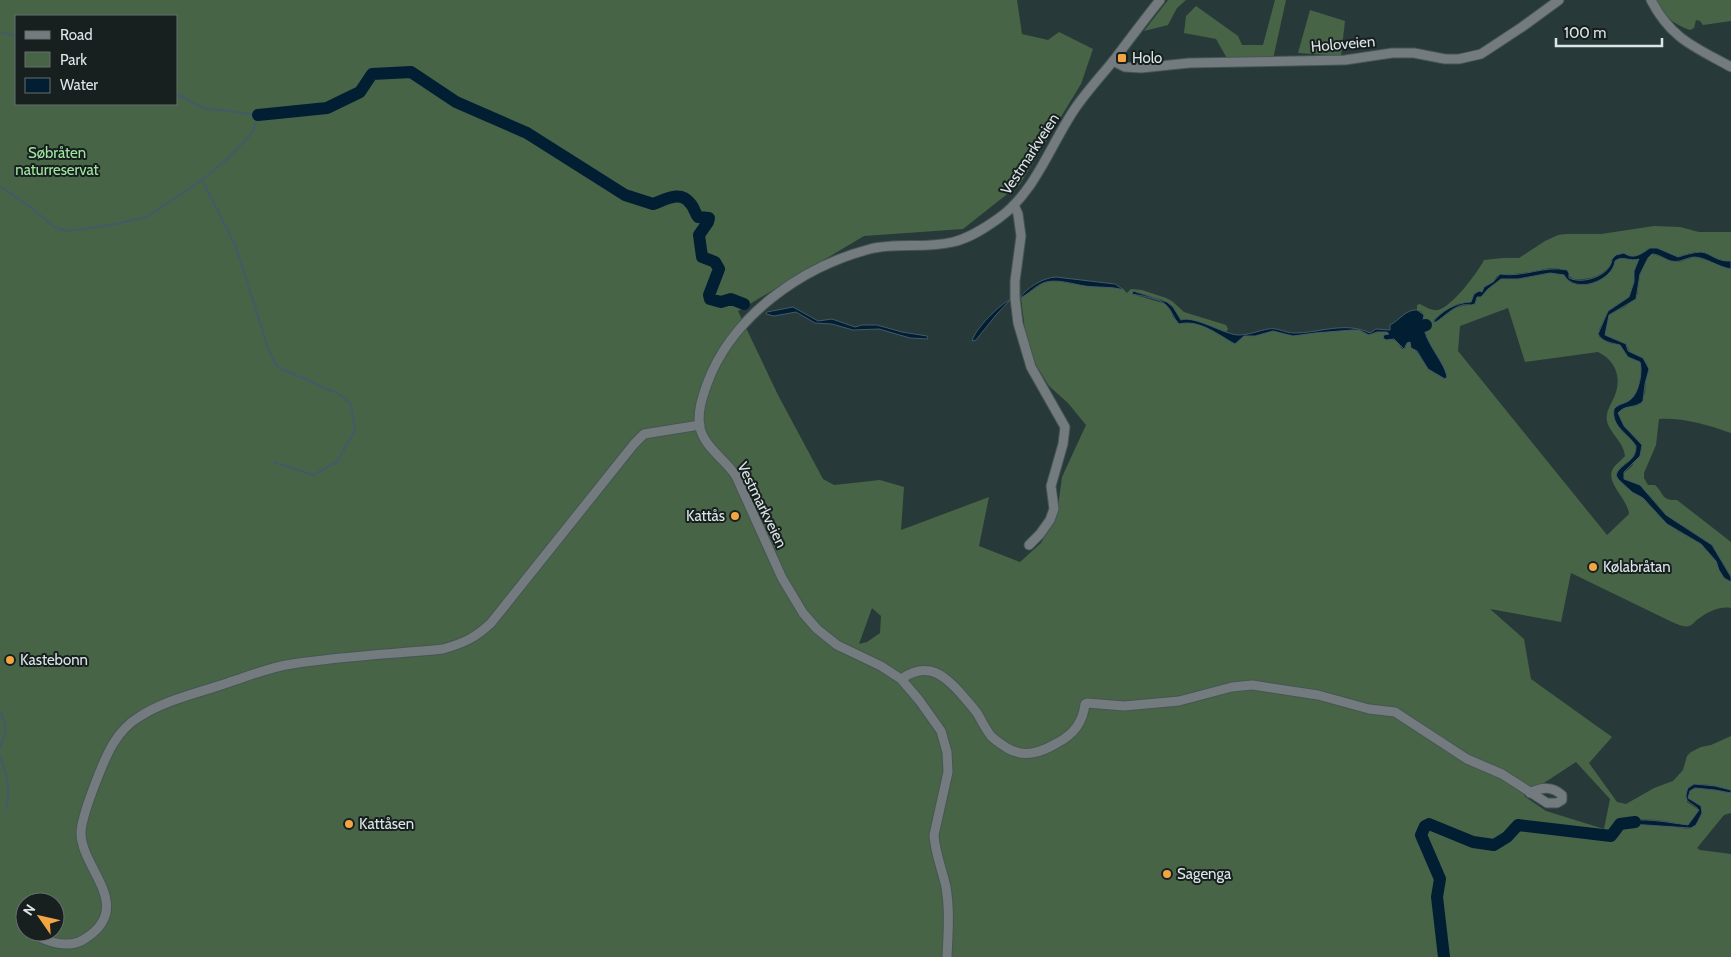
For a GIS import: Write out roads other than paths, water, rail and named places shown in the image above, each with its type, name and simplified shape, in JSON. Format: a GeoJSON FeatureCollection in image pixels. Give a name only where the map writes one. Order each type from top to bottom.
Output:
{"type":"FeatureCollection","features":[{"type":"Feature","properties":{"kind":"street","name":"Vestmarkveien"},"geometry":{"type":"LineString","coordinates":[[947,957],[949,903],[946,885],[934,845],[936,822],[948,772],[947,752],[941,731],[901,679],[881,666],[837,645],[817,629],[803,613],[782,578],[736,476],[727,463],[708,443],[700,425],[699,415],[703,395],[719,358],[743,326],[780,291],[830,264],[869,249],[897,245],[941,244],[964,238],[986,227],[1014,205],[1035,176],[1075,109],[1160,0]]}},
{"type":"Feature","properties":{"kind":"street","name":"Holoveien"},"geometry":{"type":"LineString","coordinates":[[1113,61],[1125,67],[1141,68],[1189,63],[1345,60],[1392,53],[1414,53],[1445,59],[1459,58],[1481,54],[1514,33],[1559,0]]}},
{"type":"Feature","properties":{"kind":"street"},"geometry":{"type":"LineString","coordinates":[[1651,0],[1667,25],[1681,39],[1731,67]]}},
{"type":"Feature","properties":{"kind":"street"},"geometry":{"type":"LineString","coordinates":[[1014,205],[1018,214],[1021,236],[1015,281],[1015,298],[1020,331],[1031,367],[1065,427],[1063,444],[1052,486],[1054,509],[1050,520],[1029,545]]}},
{"type":"Feature","properties":{"kind":"street"},"geometry":{"type":"LineString","coordinates":[[50,942],[76,943],[94,932],[102,921],[106,903],[103,888],[84,849],[81,833],[84,816],[107,757],[121,733],[137,718],[158,706],[275,667],[322,660],[443,649],[477,636],[491,623],[644,434],[700,425]]}},
{"type":"Feature","properties":{"kind":"street"},"geometry":{"type":"LineString","coordinates":[[901,679],[923,670],[937,673],[954,685],[997,742],[1017,753],[1027,754],[1048,748],[1068,736],[1078,726],[1084,714],[1085,704],[1124,706],[1179,701],[1232,687],[1252,685],[1318,694],[1369,708],[1394,712],[1467,759],[1502,774],[1530,793]]}},
{"type":"Feature","properties":{"kind":"water"},"geometry":{"type":"Polygon","coordinates":[[[1650,248],[1657,248],[1678,257],[1695,252],[1705,253],[1721,260],[1731,261],[1731,269],[1698,257],[1674,261],[1652,254],[1640,274],[1636,299],[1609,315],[1605,335],[1626,344],[1628,351],[1643,358],[1649,369],[1643,401],[1637,405],[1624,408],[1618,413],[1624,426],[1642,445],[1640,456],[1624,472],[1624,479],[1640,485],[1666,515],[1712,545],[1731,577],[1731,582],[1724,578],[1716,561],[1701,544],[1667,524],[1643,498],[1632,492],[1616,475],[1634,456],[1636,446],[1615,421],[1614,409],[1634,396],[1640,382],[1641,366],[1640,362],[1628,357],[1620,345],[1605,340],[1598,334],[1608,311],[1629,297],[1634,282],[1634,271],[1639,259],[1618,259],[1608,274],[1593,283],[1584,285],[1569,281],[1564,275],[1550,273],[1518,279],[1501,279],[1481,297],[1477,297],[1475,304],[1458,306],[1436,322],[1433,322],[1440,314],[1450,308],[1471,302],[1474,294],[1479,291],[1482,292],[1484,287],[1493,282],[1500,274],[1509,275],[1558,269],[1567,270],[1569,278],[1575,280],[1589,279],[1607,270],[1616,255],[1624,253],[1634,256],[1650,248]]]}},
{"type":"Feature","properties":{"kind":"water"},"geometry":{"type":"Polygon","coordinates":[[[1056,277],[1115,284],[1124,290],[1051,281],[1042,283],[1019,298],[1035,284],[1045,279],[1056,277]]]}},
{"type":"Feature","properties":{"kind":"water"},"geometry":{"type":"Polygon","coordinates":[[[1133,291],[1167,302],[1173,307],[1181,320],[1187,319],[1201,322],[1238,335],[1271,329],[1304,333],[1332,328],[1351,328],[1361,330],[1370,333],[1376,329],[1390,330],[1390,325],[1403,315],[1417,310],[1424,315],[1423,323],[1428,340],[1447,377],[1445,379],[1428,369],[1417,351],[1411,348],[1410,342],[1407,343],[1404,349],[1394,339],[1386,340],[1383,338],[1384,335],[1389,334],[1387,332],[1377,332],[1369,335],[1359,330],[1352,330],[1293,336],[1273,331],[1255,336],[1244,336],[1235,344],[1201,326],[1187,323],[1179,324],[1166,305],[1150,298],[1132,294],[1133,291]]]}},
{"type":"Feature","properties":{"kind":"water"},"geometry":{"type":"Polygon","coordinates":[[[1011,299],[976,340],[972,341],[988,318],[1000,306],[1011,299]]]}},
{"type":"Feature","properties":{"kind":"water"},"geometry":{"type":"Polygon","coordinates":[[[793,307],[818,321],[832,319],[855,327],[877,325],[927,336],[928,339],[910,338],[879,329],[853,330],[832,324],[815,323],[796,312],[774,316],[766,314],[767,312],[793,307]]]}},
{"type":"Feature","properties":{"kind":"water"},"geometry":{"type":"Polygon","coordinates":[[[1694,784],[1715,786],[1731,790],[1731,793],[1695,788],[1690,791],[1688,798],[1701,806],[1702,813],[1696,825],[1691,828],[1630,824],[1621,826],[1620,822],[1637,820],[1688,825],[1699,810],[1688,801],[1686,796],[1688,788],[1694,784]]]}},
{"type":"Feature","properties":{"kind":"waterway"},"geometry":{"type":"LineString","coordinates":[[0,32],[15,36]]}},
{"type":"Feature","properties":{"kind":"waterway"},"geometry":{"type":"LineString","coordinates":[[258,115],[327,108],[360,92],[372,74],[411,72],[456,102],[527,133],[625,195],[653,204],[672,197],[686,199],[698,217],[709,218],[699,235],[702,257],[715,262],[719,269],[709,295],[710,299],[721,302],[731,299],[744,304]]}},
{"type":"Feature","properties":{"kind":"waterway"},"geometry":{"type":"LineString","coordinates":[[0,186],[33,209],[54,227],[68,231],[111,225],[147,217],[202,180],[227,159],[253,132],[258,115],[204,108],[178,95]]}},
{"type":"Feature","properties":{"kind":"waterway"},"geometry":{"type":"LineString","coordinates":[[202,180],[236,247],[269,351],[277,367],[339,394],[351,404],[355,430],[337,462],[313,475],[274,462]]}},
{"type":"Feature","properties":{"kind":"waterway"},"geometry":{"type":"LineString","coordinates":[[0,711],[6,729],[0,748]]}},
{"type":"Feature","properties":{"kind":"waterway"},"geometry":{"type":"LineString","coordinates":[[0,756],[8,789],[6,809]]}},
{"type":"Feature","properties":{"kind":"waterway"},"geometry":{"type":"LineString","coordinates":[[1444,957],[1437,897],[1440,879],[1421,835],[1425,826],[1429,824],[1473,842],[1494,845],[1507,837],[1518,825],[1611,836],[1620,824],[1635,822]]}},
{"type":"Feature","properties":{"kind":"place","name":"Holo"},"geometry":{"type":"Point","coordinates":[1122,58]}},
{"type":"Feature","properties":{"kind":"place","name":"Kattås"},"geometry":{"type":"Point","coordinates":[735,516]}},
{"type":"Feature","properties":{"kind":"place","name":"Kølabråtan"},"geometry":{"type":"Point","coordinates":[1593,567]}},
{"type":"Feature","properties":{"kind":"place","name":"Kastebonn"},"geometry":{"type":"Point","coordinates":[10,660]}},
{"type":"Feature","properties":{"kind":"place","name":"Kattåsen"},"geometry":{"type":"Point","coordinates":[349,824]}},
{"type":"Feature","properties":{"kind":"place","name":"Sagenga"},"geometry":{"type":"Point","coordinates":[1167,874]}},
{"type":"Feature","properties":{"kind":"park label","name":"Søbråten naturreservat"},"geometry":{"type":"Point","coordinates":[57,162]}}]}
